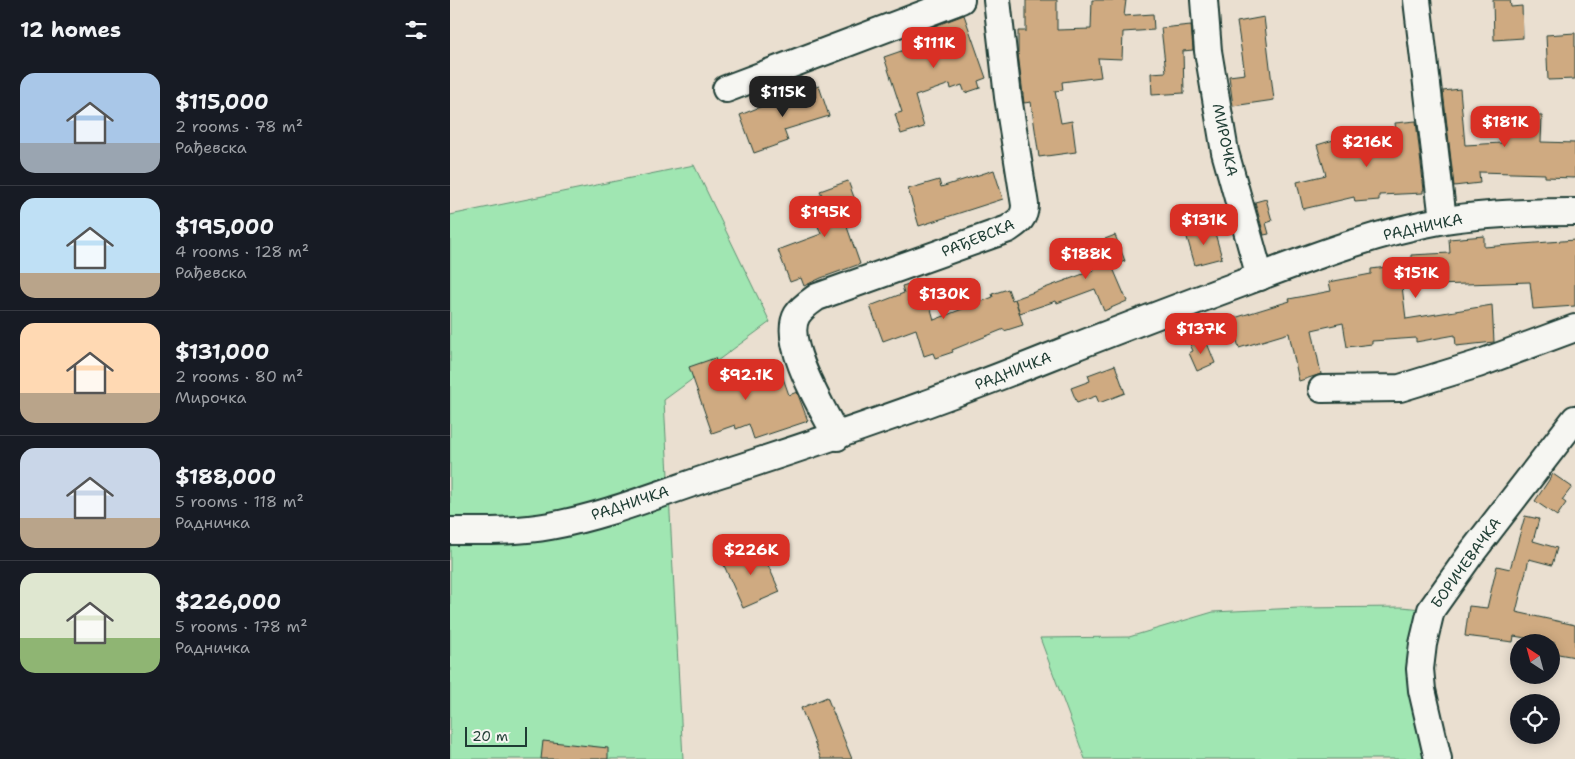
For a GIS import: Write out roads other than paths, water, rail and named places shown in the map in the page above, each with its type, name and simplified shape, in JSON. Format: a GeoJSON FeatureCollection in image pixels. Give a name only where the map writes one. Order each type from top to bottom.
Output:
{"type":"FeatureCollection","features":[{"type":"Feature","properties":{"kind":"street"},"geometry":{"type":"LineString","coordinates":[[726,89],[960,0]]}},
{"type":"Feature","properties":{"kind":"street","name":"РАЂЕВСКА"},"geometry":{"type":"LineString","coordinates":[[837,437],[808,381],[795,346],[796,316],[803,307],[817,297],[1008,229],[1020,221],[1025,213],[996,0]]}},
{"type":"Feature","properties":{"kind":"street","name":"МИРОЧКА"},"geometry":{"type":"LineString","coordinates":[[1204,0],[1208,51],[1225,152],[1260,276]]}},
{"type":"Feature","properties":{"kind":"street"},"geometry":{"type":"LineString","coordinates":[[1417,0],[1443,220]]}},
{"type":"Feature","properties":{"kind":"street","name":"РАДНИЧКА"},"geometry":{"type":"LineString","coordinates":[[450,531],[527,529],[581,519],[837,437],[989,381],[1260,276],[1366,239],[1443,220],[1526,212],[1575,212]]}},
{"type":"Feature","properties":{"kind":"street"},"geometry":{"type":"LineString","coordinates":[[1322,389],[1400,388],[1478,364],[1575,328]]}},
{"type":"Feature","properties":{"kind":"street","name":"БОРИЧЕВАЧКА"},"geometry":{"type":"LineString","coordinates":[[1438,759],[1422,690],[1420,669],[1423,644],[1431,610],[1470,555],[1575,419]]}}]}
